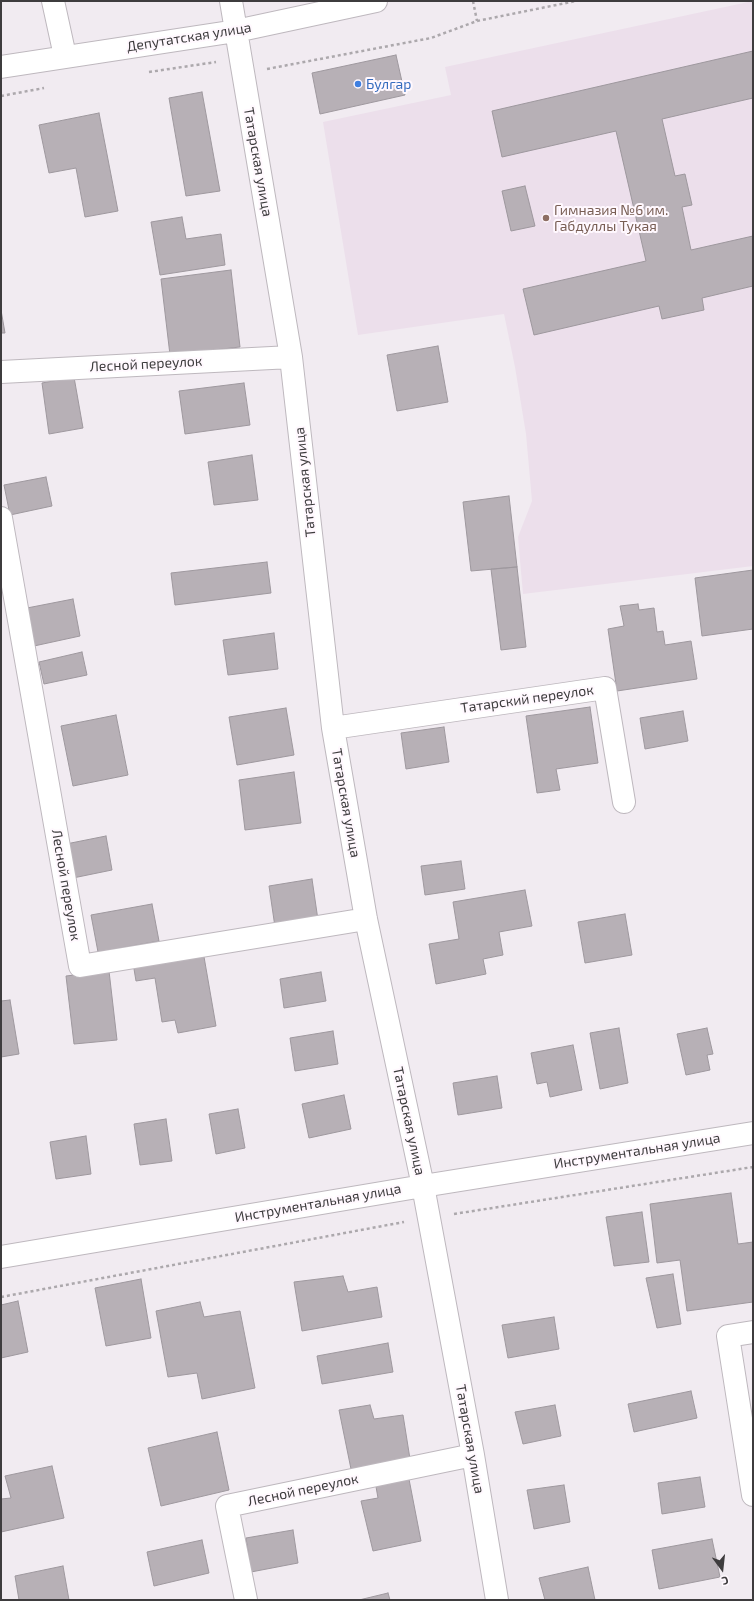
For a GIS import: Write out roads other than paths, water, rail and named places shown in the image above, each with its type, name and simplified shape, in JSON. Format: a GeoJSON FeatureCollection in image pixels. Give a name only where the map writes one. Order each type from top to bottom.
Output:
{"type":"FeatureCollection","features":[{"type":"Feature","properties":{"kind":"street"},"geometry":{"type":"LineString","coordinates":[[53,1],[65,56]]}},
{"type":"Feature","properties":{"kind":"street","name":"Татарская улица"},"geometry":{"type":"LineString","coordinates":[[230,1],[241,58],[291,357],[333,728],[366,919],[423,1186],[473,1455],[497,1600]]}},
{"type":"Feature","properties":{"kind":"street","name":"Депутатская улица"},"geometry":{"type":"LineString","coordinates":[[1,67],[236,31],[376,1]]}},
{"type":"Feature","properties":{"kind":"street","name":"Лесной переулок"},"geometry":{"type":"LineString","coordinates":[[1,372],[291,357]]}},
{"type":"Feature","properties":{"kind":"street","name":"Лесной переулок"},"geometry":{"type":"LineString","coordinates":[[1,518],[80,966],[366,919]]}},
{"type":"Feature","properties":{"kind":"street","name":"Татарский переулок"},"geometry":{"type":"LineString","coordinates":[[333,728],[606,688],[624,802]]}},
{"type":"Feature","properties":{"kind":"street","name":"Инструментальная улица"},"geometry":{"type":"LineString","coordinates":[[1,1257],[423,1186],[753,1133]]}},
{"type":"Feature","properties":{"kind":"street"},"geometry":{"type":"LineString","coordinates":[[753,1332],[728,1336],[753,1495]]}},
{"type":"Feature","properties":{"kind":"street","name":"Лесной переулок"},"geometry":{"type":"LineString","coordinates":[[246,1600],[227,1506],[473,1455]]}},
{"type":"Feature","properties":{"kind":"place","name":"Булгар"},"geometry":{"type":"Point","coordinates":[358,84]}},
{"type":"Feature","properties":{"kind":"place","name":"Гимназия №6 им. Габдуллы Тукая"},"geometry":{"type":"Point","coordinates":[546,218]}}]}
